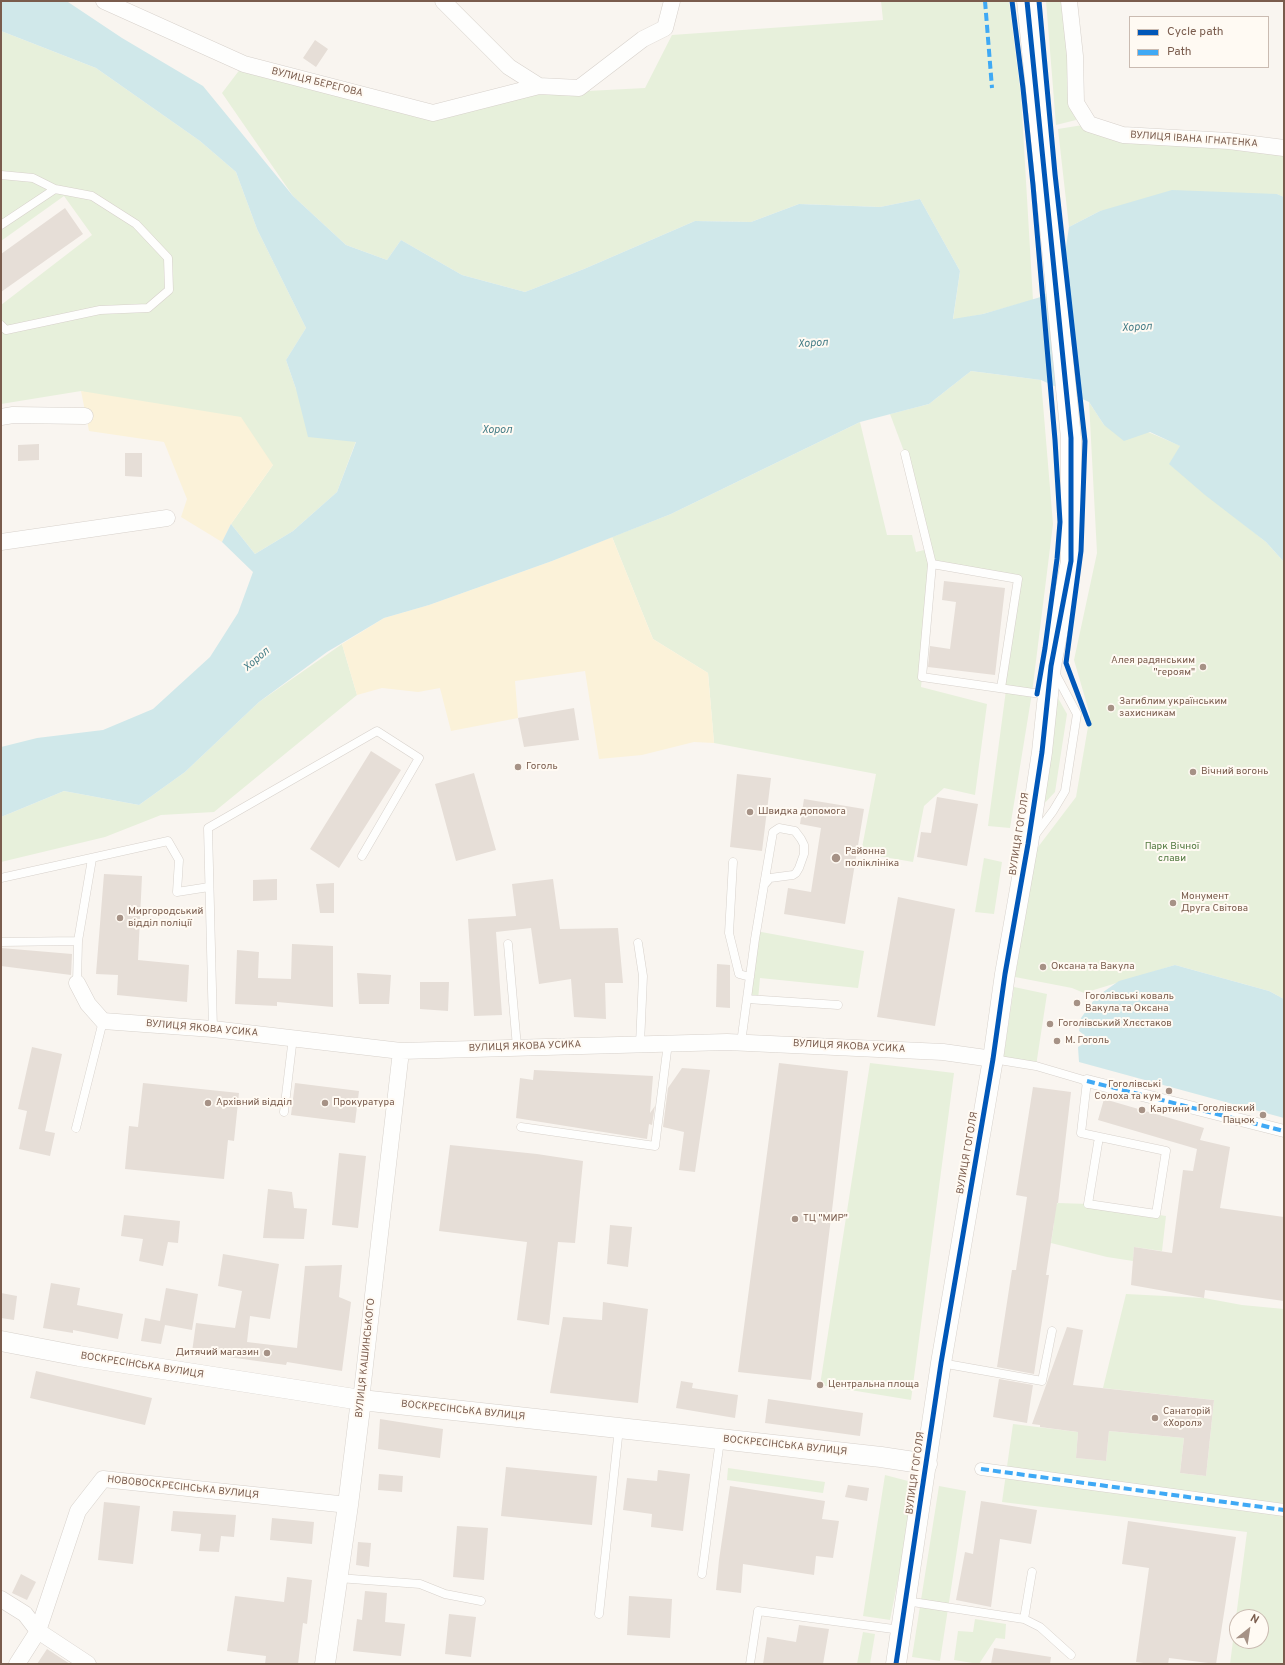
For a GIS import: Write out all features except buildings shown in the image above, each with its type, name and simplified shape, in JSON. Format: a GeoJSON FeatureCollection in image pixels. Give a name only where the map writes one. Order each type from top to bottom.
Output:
{"type":"FeatureCollection","features":[{"type":"Feature","properties":{"kind":"street","name":"ВУЛИЦЯ БЕРЕГОВА"},"geometry":{"type":"LineString","coordinates":[[104,1],[244,64],[433,113],[539,86]]}},
{"type":"Feature","properties":{"kind":"street"},"geometry":{"type":"LineString","coordinates":[[443,1],[510,67],[539,86],[578,88],[643,38],[665,28],[672,1]]}},
{"type":"Feature","properties":{"kind":"street","name":"ВУЛИЦЯ ГОГОЛЯ"},"geometry":{"type":"LineString","coordinates":[[896,1664],[941,1363],[994,1059],[1005,974],[1028,844],[1049,696],[1051,666],[1071,560],[1071,438],[1028,1]]}},
{"type":"Feature","properties":{"kind":"street","name":"ВУЛИЦЯ ІВАНА ІГНАТЕНКА"},"geometry":{"type":"LineString","coordinates":[[1069,1],[1075,56],[1076,103],[1089,124],[1123,135],[1229,141],[1284,148]]}},
{"type":"Feature","properties":{"kind":"street"},"geometry":{"type":"LineString","coordinates":[[1,416],[85,416]]}},
{"type":"Feature","properties":{"kind":"street"},"geometry":{"type":"LineString","coordinates":[[1,542],[166,518]]}},
{"type":"Feature","properties":{"kind":"street"},"geometry":{"type":"LineString","coordinates":[[78,983],[88,1004],[103,1021]]}},
{"type":"Feature","properties":{"kind":"street","name":"ВУЛИЦЯ ЯКОВА УСИКА"},"geometry":{"type":"LineString","coordinates":[[103,1021],[213,1029],[292,1037],[401,1051],[668,1043],[741,1043],[943,1052],[994,1059]]}},
{"type":"Feature","properties":{"kind":"street","name":"ВУЛИЦЯ КАШИНСЬКОГО"},"geometry":{"type":"LineString","coordinates":[[325,1664],[348,1505],[401,1051]]}},
{"type":"Feature","properties":{"kind":"street"},"geometry":{"type":"LineString","coordinates":[[1087,1081],[1284,1131]]}},
{"type":"Feature","properties":{"kind":"street","name":"ВОСКРЕСІНСЬКА ВУЛИЦЯ"},"geometry":{"type":"LineString","coordinates":[[1,1341],[79,1356],[361,1400],[881,1457],[927,1464]]}},
{"type":"Feature","properties":{"kind":"street"},"geometry":{"type":"LineString","coordinates":[[981,1469],[1284,1510]]}},
{"type":"Feature","properties":{"kind":"street","name":"НОВОВОСКРЕСІНСЬКА ВУЛИЦЯ"},"geometry":{"type":"LineString","coordinates":[[17,1664],[38,1630],[78,1511],[103,1479],[348,1505]]}},
{"type":"Feature","properties":{"kind":"street"},"geometry":{"type":"LineString","coordinates":[[1,1599],[25,1614],[38,1630],[88,1664]]}},
{"type":"Feature","properties":{"kind":"lane"},"geometry":{"type":"LineString","coordinates":[[1,175],[33,178],[55,189],[92,196],[136,224],[168,258],[169,290],[148,308],[100,310],[6,330],[1,325]]}},
{"type":"Feature","properties":{"kind":"lane"},"geometry":{"type":"LineString","coordinates":[[1,225],[55,189]]}},
{"type":"Feature","properties":{"kind":"lane"},"geometry":{"type":"LineString","coordinates":[[905,454],[932,564],[922,677],[1049,696]]}},
{"type":"Feature","properties":{"kind":"lane"},"geometry":{"type":"LineString","coordinates":[[932,564],[1018,579],[1001,688]]}},
{"type":"Feature","properties":{"kind":"lane"},"geometry":{"type":"LineString","coordinates":[[1028,844],[1053,811],[1065,791],[1077,714],[1051,666]]}},
{"type":"Feature","properties":{"kind":"lane"},"geometry":{"type":"LineString","coordinates":[[213,1029],[208,828],[377,731],[419,758],[362,856]]}},
{"type":"Feature","properties":{"kind":"lane"},"geometry":{"type":"LineString","coordinates":[[741,1043],[750,977],[764,885],[773,832],[780,828],[795,831],[801,838],[804,845],[804,854],[799,868],[792,875],[770,878],[764,885]]}},
{"type":"Feature","properties":{"kind":"lane"},"geometry":{"type":"LineString","coordinates":[[1,878],[168,841],[179,860],[177,892],[209,887]]}},
{"type":"Feature","properties":{"kind":"lane"},"geometry":{"type":"LineString","coordinates":[[78,983],[78,941],[92,859]]}},
{"type":"Feature","properties":{"kind":"lane"},"geometry":{"type":"LineString","coordinates":[[733,862],[729,933],[739,974],[750,977]]}},
{"type":"Feature","properties":{"kind":"lane"},"geometry":{"type":"LineString","coordinates":[[1,942],[78,941]]}},
{"type":"Feature","properties":{"kind":"lane"},"geometry":{"type":"LineString","coordinates":[[638,943],[643,976],[640,1044]]}},
{"type":"Feature","properties":{"kind":"lane"},"geometry":{"type":"LineString","coordinates":[[508,944],[517,1047]]}},
{"type":"Feature","properties":{"kind":"lane"},"geometry":{"type":"LineString","coordinates":[[747,999],[838,1005]]}},
{"type":"Feature","properties":{"kind":"lane"},"geometry":{"type":"LineString","coordinates":[[76,1128],[103,1021]]}},
{"type":"Feature","properties":{"kind":"lane"},"geometry":{"type":"LineString","coordinates":[[284,1112],[292,1037]]}},
{"type":"Feature","properties":{"kind":"lane"},"geometry":{"type":"LineString","coordinates":[[521,1127],[655,1146],[668,1043]]}},
{"type":"Feature","properties":{"kind":"lane"},"geometry":{"type":"LineString","coordinates":[[994,1059],[1036,1066],[1087,1081],[1084,1095],[1081,1133],[1099,1137],[1166,1152],[1156,1214],[1088,1204],[1099,1137]]}},
{"type":"Feature","properties":{"kind":"lane"},"geometry":{"type":"LineString","coordinates":[[941,1363],[1042,1381],[1052,1331]]}},
{"type":"Feature","properties":{"kind":"lane"},"geometry":{"type":"LineString","coordinates":[[599,1614],[620,1428]]}},
{"type":"Feature","properties":{"kind":"lane"},"geometry":{"type":"LineString","coordinates":[[702,1574],[720,1439]]}},
{"type":"Feature","properties":{"kind":"lane"},"geometry":{"type":"LineString","coordinates":[[1024,1619],[1032,1572]]}},
{"type":"Feature","properties":{"kind":"lane"},"geometry":{"type":"LineString","coordinates":[[337,1578],[420,1584],[445,1594],[481,1602]]}},
{"type":"Feature","properties":{"kind":"lane"},"geometry":{"type":"LineString","coordinates":[[906,1601],[1024,1619],[1040,1627],[1071,1655]]}},
{"type":"Feature","properties":{"kind":"lane"},"geometry":{"type":"LineString","coordinates":[[750,1664],[758,1611],[901,1630]]}},
{"type":"Feature","properties":{"kind":"green space"},"geometry":{"type":"Polygon","coordinates":[[[881,1],[1009,1],[1021,96],[1033,300],[983,314],[953,320],[960,271],[920,199],[880,207],[799,204],[751,222],[695,221],[584,269],[525,292],[462,275],[401,240],[387,260],[346,245],[293,196],[222,93],[244,64],[433,113],[530,94],[645,88],[672,35],[883,20],[881,1]]]}},
{"type":"Feature","properties":{"kind":"green space"},"geometry":{"type":"Polygon","coordinates":[[[1046,1],[1062,1],[1076,120],[1056,125],[1046,1]]]}},
{"type":"Feature","properties":{"kind":"green space"},"geometry":{"type":"Polygon","coordinates":[[[1,31],[96,68],[200,141],[236,172],[257,229],[306,328],[286,360],[296,389],[356,441],[337,492],[293,531],[255,554],[231,524],[273,465],[81,391],[1,404],[1,305],[92,235],[64,196],[1,241],[1,31]]]}},
{"type":"Feature","properties":{"kind":"green space"},"geometry":{"type":"Polygon","coordinates":[[[1089,124],[1284,148],[1284,197],[1277,194],[1100,211],[1069,227],[1058,129],[1089,124]]]}},
{"type":"Feature","properties":{"kind":"green space"},"geometry":{"type":"Polygon","coordinates":[[[971,371],[1041,380],[1053,524],[1032,693],[1010,828],[988,826],[1006,690],[1001,688],[1017,579],[933,565],[921,687],[987,704],[975,795],[944,788],[924,806],[913,862],[861,853],[876,774],[714,743],[708,673],[653,639],[612,537],[671,514],[860,422],[887,535],[912,535],[916,552],[928,549],[905,454],[890,414],[929,404],[971,371]]]}},
{"type":"Feature","properties":{"kind":"green space","name":"Парк Вічної слави"},"geometry":{"type":"Polygon","coordinates":[[[1089,402],[1104,425],[1148,432],[1181,446],[1170,464],[1266,542],[1284,562],[1284,999],[1269,991],[1175,965],[1084,993],[1072,988],[1015,977],[1035,851],[1076,797],[1090,715],[1074,660],[1097,553],[1089,402]]]}},
{"type":"Feature","properties":{"kind":"green space"},"geometry":{"type":"Polygon","coordinates":[[[342,644],[357,695],[214,812],[161,815],[105,837],[1,862],[1,817],[64,791],[139,805],[185,772],[259,702],[342,644]]]}},
{"type":"Feature","properties":{"kind":"green space"},"geometry":{"type":"Polygon","coordinates":[[[1058,698],[1067,714],[1055,792],[1042,806],[1058,698]]]}},
{"type":"Feature","properties":{"kind":"green space"},"geometry":{"type":"Polygon","coordinates":[[[984,858],[1002,862],[994,914],[975,912],[984,858]]]}},
{"type":"Feature","properties":{"kind":"green space"},"geometry":{"type":"Polygon","coordinates":[[[756,931],[864,951],[858,988],[760,978],[758,1000],[747,999],[756,931]]]}},
{"type":"Feature","properties":{"kind":"green space"},"geometry":{"type":"Polygon","coordinates":[[[1014,987],[1047,994],[1036,1066],[1003,1060],[1014,987]]]}},
{"type":"Feature","properties":{"kind":"green space"},"geometry":{"type":"Polygon","coordinates":[[[870,1063],[954,1073],[911,1400],[820,1385],[870,1063]]]}},
{"type":"Feature","properties":{"kind":"green space"},"geometry":{"type":"Polygon","coordinates":[[[1058,1203],[1088,1204],[1166,1216],[1162,1251],[1134,1247],[1133,1261],[1107,1257],[1051,1243],[1054,1223],[1034,1220],[1058,1203]]]}},
{"type":"Feature","properties":{"kind":"green space"},"geometry":{"type":"Polygon","coordinates":[[[1126,1294],[1204,1298],[1242,1305],[1284,1309],[1284,1664],[1230,1664],[1232,1649],[1269,1649],[1269,1609],[1237,1609],[1247,1532],[1002,1502],[1013,1424],[1078,1432],[1076,1458],[1106,1461],[1109,1431],[1184,1438],[1180,1473],[1206,1476],[1214,1400],[1103,1388],[1126,1294]]]}},
{"type":"Feature","properties":{"kind":"green space"},"geometry":{"type":"Polygon","coordinates":[[[728,1468],[825,1482],[823,1493],[727,1480],[728,1468]]]}},
{"type":"Feature","properties":{"kind":"green space"},"geometry":{"type":"Polygon","coordinates":[[[885,1475],[908,1481],[915,1494],[890,1620],[863,1616],[885,1475]]]}},
{"type":"Feature","properties":{"kind":"green space"},"geometry":{"type":"Polygon","coordinates":[[[939,1486],[966,1491],[940,1661],[912,1657],[939,1486]]]}},
{"type":"Feature","properties":{"kind":"green space"},"geometry":{"type":"Polygon","coordinates":[[[975,1619],[1006,1624],[1005,1639],[996,1638],[979,1664],[954,1660],[958,1631],[973,1632],[975,1619]]]}},
{"type":"Feature","properties":{"kind":"green space"},"geometry":{"type":"Polygon","coordinates":[[[863,1632],[875,1634],[870,1664],[857,1664],[863,1632]]]}},
{"type":"Feature","properties":{"kind":"sand"},"geometry":{"type":"Polygon","coordinates":[[[81,391],[241,417],[273,465],[231,524],[222,542],[181,517],[187,499],[164,442],[89,431],[81,391]]]}},
{"type":"Feature","properties":{"kind":"sand"},"geometry":{"type":"Polygon","coordinates":[[[612,537],[653,639],[708,673],[714,743],[694,742],[642,755],[599,759],[585,671],[515,681],[518,718],[451,731],[440,688],[418,692],[382,688],[357,695],[342,644],[384,618],[429,605],[552,561],[612,537]]]}},
{"type":"Feature","properties":{"kind":"water","name":"Хорол"},"geometry":{"type":"Polygon","coordinates":[[[1,1],[68,2],[122,38],[203,86],[293,196],[346,245],[387,260],[401,240],[462,275],[525,292],[584,269],[695,221],[751,222],[799,204],[880,207],[920,199],[960,271],[953,319],[983,314],[1044,296],[1063,267],[1069,227],[1100,211],[1172,190],[1277,194],[1284,197],[1284,562],[1266,542],[1205,495],[1169,464],[1180,446],[1150,432],[1124,441],[1104,425],[1089,402],[1041,380],[971,371],[929,404],[860,422],[671,514],[552,561],[429,605],[384,618],[327,652],[259,702],[185,772],[139,805],[64,791],[1,817],[1,747],[37,738],[103,730],[153,709],[210,657],[238,613],[253,572],[222,542],[231,524],[255,554],[293,531],[337,492],[356,442],[308,437],[296,389],[286,360],[306,328],[257,229],[236,172],[200,141],[96,68],[1,31],[1,1]]]}},
{"type":"Feature","properties":{"kind":"water"},"geometry":{"type":"Polygon","coordinates":[[[1175,965],[1269,991],[1284,999],[1284,1118],[1079,1062],[1078,1047],[1083,1044],[1085,1038],[1079,1031],[1081,1018],[1096,997],[1119,981],[1175,965]]]}},
{"type":"Feature","properties":{"kind":"marked path"},"geometry":{"type":"LineString","coordinates":[[985,1],[992,88]]}},
{"type":"Feature","properties":{"kind":"marked path"},"geometry":{"type":"LineString","coordinates":[[1087,1081],[1284,1131]]}},
{"type":"Feature","properties":{"kind":"marked path"},"geometry":{"type":"LineString","coordinates":[[981,1469],[1284,1510]]}},
{"type":"Feature","properties":{"kind":"cycle path"},"geometry":{"type":"LineString","coordinates":[[1012,1],[1033,185],[1055,440],[1060,522],[1057,559],[1037,694]]}},
{"type":"Feature","properties":{"kind":"cycle path"},"geometry":{"type":"LineString","coordinates":[[896,1664],[941,1363],[1028,844],[1042,752],[1051,666],[1071,561],[1071,438],[1027,1]]}},
{"type":"Feature","properties":{"kind":"cycle path"},"geometry":{"type":"LineString","coordinates":[[1039,1],[1055,174],[1085,441],[1081,551],[1066,663],[1089,724]]}},
{"type":"Feature","properties":{"kind":"place","name":"Алея радянським \"героям\""},"geometry":{"type":"Point","coordinates":[1203,667]}},
{"type":"Feature","properties":{"kind":"place","name":"Загиблим українським захисникам"},"geometry":{"type":"Point","coordinates":[1111,708]}},
{"type":"Feature","properties":{"kind":"place","name":"Гоголь"},"geometry":{"type":"Point","coordinates":[518,767]}},
{"type":"Feature","properties":{"kind":"place","name":"Вічний вогонь"},"geometry":{"type":"Point","coordinates":[1193,772]}},
{"type":"Feature","properties":{"kind":"place","name":"Швидка допомога"},"geometry":{"type":"Point","coordinates":[750,812]}},
{"type":"Feature","properties":{"kind":"place","name":"Районна поліклініка"},"geometry":{"type":"Point","coordinates":[836,858]}},
{"type":"Feature","properties":{"kind":"place","name":"Монумент Друга Світова"},"geometry":{"type":"Point","coordinates":[1173,903]}},
{"type":"Feature","properties":{"kind":"place","name":"Миргородський відділ поліції"},"geometry":{"type":"Point","coordinates":[120,918]}},
{"type":"Feature","properties":{"kind":"place","name":"Оксана та Вакула"},"geometry":{"type":"Point","coordinates":[1043,967]}},
{"type":"Feature","properties":{"kind":"place","name":"Гоголівські коваль Вакула та Оксана"},"geometry":{"type":"Point","coordinates":[1077,1003]}},
{"type":"Feature","properties":{"kind":"place","name":"Гоголівський Хлєстаков"},"geometry":{"type":"Point","coordinates":[1050,1024]}},
{"type":"Feature","properties":{"kind":"place","name":"М. Гоголь"},"geometry":{"type":"Point","coordinates":[1057,1041]}},
{"type":"Feature","properties":{"kind":"place","name":"Гоголівські Солоха та кум"},"geometry":{"type":"Point","coordinates":[1169,1091]}},
{"type":"Feature","properties":{"kind":"place","name":"Архівний відділ"},"geometry":{"type":"Point","coordinates":[208,1103]}},
{"type":"Feature","properties":{"kind":"place","name":"Прокуратура"},"geometry":{"type":"Point","coordinates":[325,1103]}},
{"type":"Feature","properties":{"kind":"place","name":"Картини"},"geometry":{"type":"Point","coordinates":[1142,1110]}},
{"type":"Feature","properties":{"kind":"place","name":"Гоголівский Пацюк"},"geometry":{"type":"Point","coordinates":[1263,1115]}},
{"type":"Feature","properties":{"kind":"place","name":"ТЦ \"МИР\""},"geometry":{"type":"Point","coordinates":[795,1219]}},
{"type":"Feature","properties":{"kind":"place","name":"Дитячий магазин"},"geometry":{"type":"Point","coordinates":[267,1353]}},
{"type":"Feature","properties":{"kind":"place","name":"Центральна площа"},"geometry":{"type":"Point","coordinates":[820,1385]}},
{"type":"Feature","properties":{"kind":"place","name":"Санаторій «Хорол»"},"geometry":{"type":"Point","coordinates":[1155,1418]}}]}
